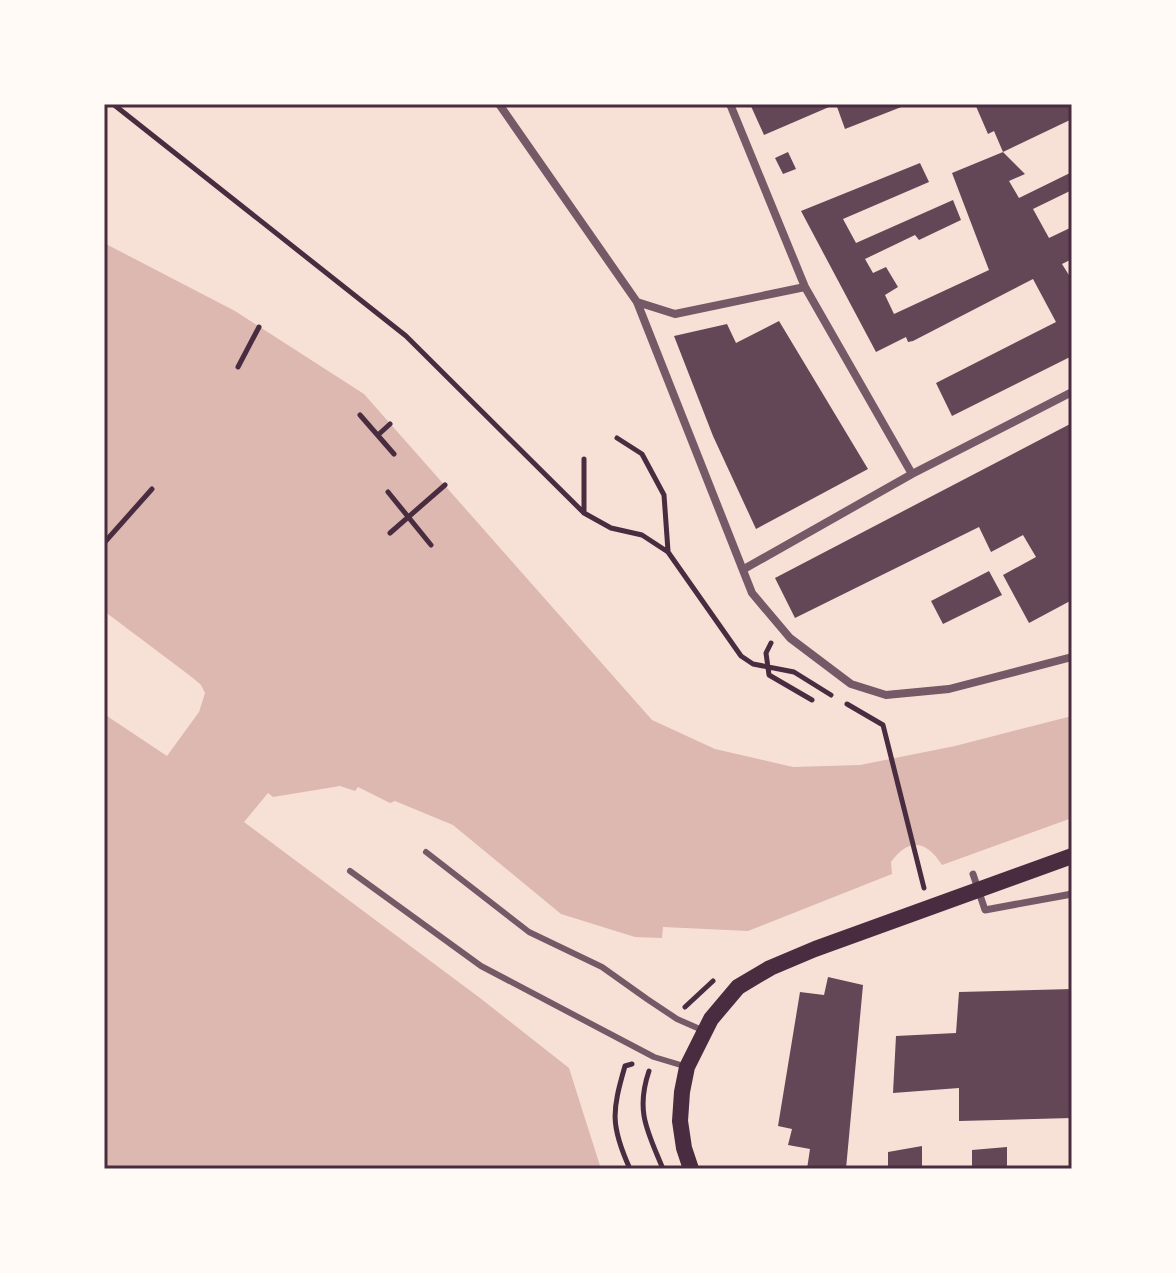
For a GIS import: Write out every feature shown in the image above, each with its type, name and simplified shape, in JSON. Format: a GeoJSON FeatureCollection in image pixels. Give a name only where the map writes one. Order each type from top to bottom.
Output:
{"type":"FeatureCollection","features":[{"type":"Feature","properties":{"kind":"main road"},"geometry":{"type":"LineString","coordinates":[[691,1169],[680,1121],[687,1067],[726,999],[746,982],[770,968],[976,882],[1072,856]]}},
{"type":"Feature","properties":{"kind":"street"},"geometry":{"type":"LineString","coordinates":[[499,104],[637,302],[752,593],[790,638],[851,684],[886,695],[949,689],[1072,657]]}},
{"type":"Feature","properties":{"kind":"street"},"geometry":{"type":"LineString","coordinates":[[730,104],[805,287],[912,474]]}},
{"type":"Feature","properties":{"kind":"street"},"geometry":{"type":"LineString","coordinates":[[637,302],[675,314],[805,287]]}},
{"type":"Feature","properties":{"kind":"street"},"geometry":{"type":"LineString","coordinates":[[744,569],[912,474],[1072,392]]}},
{"type":"Feature","properties":{"kind":"street"},"geometry":{"type":"LineString","coordinates":[[976,882],[985,910],[1072,894]]}},
{"type":"Feature","properties":{"kind":"lane"},"geometry":{"type":"LineString","coordinates":[[426,852],[529,932],[602,967],[677,1019],[706,1031]]}},
{"type":"Feature","properties":{"kind":"lane"},"geometry":{"type":"LineString","coordinates":[[350,871],[481,966],[654,1057],[687,1067]]}},
{"type":"Feature","properties":{"kind":"path"},"geometry":{"type":"LineString","coordinates":[[113,104],[406,336],[584,513],[611,528],[642,535],[668,552],[741,656],[753,664],[794,672],[832,695]]}},
{"type":"Feature","properties":{"kind":"path"},"geometry":{"type":"LineString","coordinates":[[238,367],[259,327]]}},
{"type":"Feature","properties":{"kind":"path"},"geometry":{"type":"LineString","coordinates":[[360,415],[394,454]]}},
{"type":"Feature","properties":{"kind":"path"},"geometry":{"type":"LineString","coordinates":[[378,435],[390,424]]}},
{"type":"Feature","properties":{"kind":"path"},"geometry":{"type":"LineString","coordinates":[[617,438],[642,454],[664,495],[668,552]]}},
{"type":"Feature","properties":{"kind":"path"},"geometry":{"type":"LineString","coordinates":[[584,459],[584,513]]}},
{"type":"Feature","properties":{"kind":"path"},"geometry":{"type":"LineString","coordinates":[[390,533],[445,485]]}},
{"type":"Feature","properties":{"kind":"path"},"geometry":{"type":"LineString","coordinates":[[104,543],[152,489]]}},
{"type":"Feature","properties":{"kind":"path"},"geometry":{"type":"LineString","coordinates":[[388,492],[431,545]]}},
{"type":"Feature","properties":{"kind":"path"},"geometry":{"type":"LineString","coordinates":[[774,638],[766,653],[769,675],[812,700]]}},
{"type":"Feature","properties":{"kind":"path"},"geometry":{"type":"LineString","coordinates":[[845,703],[883,725],[925,891]]}},
{"type":"Feature","properties":{"kind":"path"},"geometry":{"type":"LineString","coordinates":[[630,1169],[615,1126],[614,1104],[625,1066],[654,1057]]}},
{"type":"Feature","properties":{"kind":"path"},"geometry":{"type":"LineString","coordinates":[[654,1057],[645,1083],[642,1117],[663,1169]]}},
{"type":"Feature","properties":{"kind":"shaded area"},"geometry":{"type":"Polygon","coordinates":[[[104,243],[235,311],[364,394],[652,720],[715,749],[793,767],[860,765],[955,746],[1072,716],[1072,818],[942,865],[924,847],[911,846],[891,862],[892,874],[748,931],[663,927],[662,938],[635,937],[561,914],[453,825],[395,801],[390,803],[358,787],[355,791],[340,786],[273,797],[268,793],[244,822],[569,1068],[601,1169],[104,1169],[104,714],[167,756],[199,712],[205,693],[193,678],[104,611],[104,243]]]}},
{"type":"Feature","properties":{"kind":"building"},"geometry":{"type":"Polygon","coordinates":[[[750,104],[836,104],[764,135],[750,104]]]}},
{"type":"Feature","properties":{"kind":"building"},"geometry":{"type":"Polygon","coordinates":[[[836,104],[909,104],[845,129],[836,104]]]}},
{"type":"Feature","properties":{"kind":"building"},"geometry":{"type":"Polygon","coordinates":[[[975,104],[1072,104],[1072,119],[1003,152],[994,131],[988,134],[975,104]]]}},
{"type":"Feature","properties":{"kind":"building"},"geometry":{"type":"Polygon","coordinates":[[[788,152],[796,169],[783,174],[775,158],[788,152]]]}},
{"type":"Feature","properties":{"kind":"building"},"geometry":{"type":"Polygon","coordinates":[[[1003,152],[1025,174],[1009,181],[1019,198],[1072,172],[1072,190],[1033,209],[1049,238],[1072,227],[1072,259],[1062,264],[1072,280],[1072,356],[952,416],[936,383],[1056,322],[1033,279],[913,341],[908,342],[906,337],[876,352],[801,211],[920,163],[929,182],[843,219],[856,243],[953,200],[961,220],[919,240],[915,235],[865,259],[873,273],[886,267],[898,287],[885,295],[894,314],[989,270],[952,173],[1003,152]]]}},
{"type":"Feature","properties":{"kind":"building"},"geometry":{"type":"Polygon","coordinates":[[[779,321],[868,469],[756,529],[713,436],[674,336],[727,324],[736,343],[779,321]]]}},
{"type":"Feature","properties":{"kind":"building"},"geometry":{"type":"Polygon","coordinates":[[[1072,423],[1072,600],[1029,623],[1003,575],[1036,557],[1023,535],[991,552],[979,527],[795,618],[775,578],[1072,423]]]}},
{"type":"Feature","properties":{"kind":"building"},"geometry":{"type":"Polygon","coordinates":[[[989,571],[1002,595],[943,624],[931,601],[989,571]]]}},
{"type":"Feature","properties":{"kind":"building"},"geometry":{"type":"Polygon","coordinates":[[[828,977],[863,985],[846,1169],[807,1169],[810,1149],[788,1145],[792,1129],[778,1126],[800,992],[824,995],[828,977]]]}},
{"type":"Feature","properties":{"kind":"building"},"geometry":{"type":"Polygon","coordinates":[[[1072,989],[1072,1118],[959,1121],[959,1088],[893,1093],[896,1036],[956,1033],[959,992],[1072,989]]]}},
{"type":"Feature","properties":{"kind":"building"},"geometry":{"type":"Polygon","coordinates":[[[922,1146],[922,1169],[888,1169],[888,1152],[922,1146]]]}},
{"type":"Feature","properties":{"kind":"building"},"geometry":{"type":"Polygon","coordinates":[[[1007,1147],[1007,1169],[972,1169],[972,1150],[1007,1147]]]}}]}
